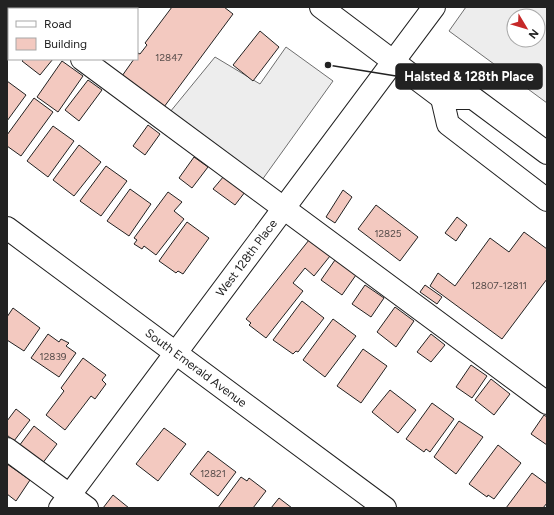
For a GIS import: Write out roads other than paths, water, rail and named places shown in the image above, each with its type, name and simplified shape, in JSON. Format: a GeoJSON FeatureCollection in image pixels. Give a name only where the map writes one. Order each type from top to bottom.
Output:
{"type":"FeatureCollection","features":[{"type":"Feature","properties":{"kind":"street"},"geometry":{"type":"LineString","coordinates":[[321,7],[442,98],[473,98],[547,153]]}},
{"type":"Feature","properties":{"kind":"street","name":"West 128th Place"},"geometry":{"type":"LineString","coordinates":[[65,501],[434,7]]}},
{"type":"Feature","properties":{"kind":"street"},"geometry":{"type":"LineString","coordinates":[[83,60],[547,403]]}},
{"type":"Feature","properties":{"kind":"street"},"geometry":{"type":"LineString","coordinates":[[442,98],[448,124],[547,200]]}},
{"type":"Feature","properties":{"kind":"street","name":"South Emerald Avenue"},"geometry":{"type":"LineString","coordinates":[[7,228],[385,508]]}},
{"type":"Feature","properties":{"kind":"street"},"geometry":{"type":"LineString","coordinates":[[7,449],[65,501],[87,508]]}},
{"type":"Feature","properties":{"kind":"place","name":"Halsted & 128th Place"},"geometry":{"type":"Point","coordinates":[328,65]}}]}
